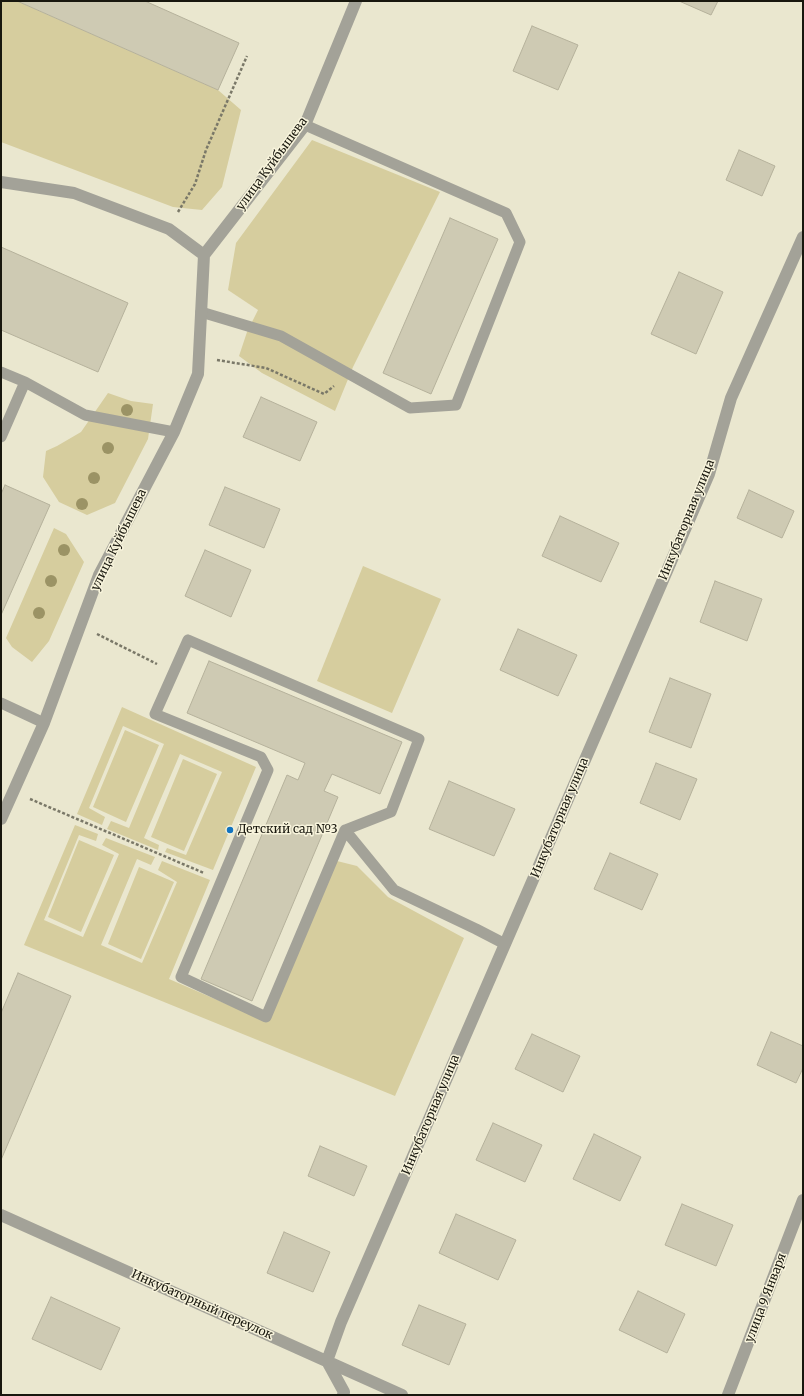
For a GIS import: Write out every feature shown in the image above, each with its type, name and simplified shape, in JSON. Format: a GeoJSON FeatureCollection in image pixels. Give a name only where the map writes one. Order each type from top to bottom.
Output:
{"type":"FeatureCollection","features":[{"type":"Feature","properties":{"kind":"street","name":"улица Куйбышева"},"geometry":{"type":"LineString","coordinates":[[1,820],[44,723],[99,575],[174,432],[198,374],[204,255],[305,125],[356,1]]}},
{"type":"Feature","properties":{"kind":"street"},"geometry":{"type":"LineString","coordinates":[[1,182],[74,193],[169,228],[204,255]]}},
{"type":"Feature","properties":{"kind":"street","name":"Инкубаторная улица"},"geometry":{"type":"LineString","coordinates":[[327,1361],[341,1322],[709,474],[731,398],[803,237]]}},
{"type":"Feature","properties":{"kind":"street","name":"улица 9 Января"},"geometry":{"type":"LineString","coordinates":[[728,1395],[803,1200]]}},
{"type":"Feature","properties":{"kind":"street","name":"Инкубаторный переулок"},"geometry":{"type":"LineString","coordinates":[[1,1215],[402,1395]]}},
{"type":"Feature","properties":{"kind":"street"},"geometry":{"type":"LineString","coordinates":[[327,1361],[344,1392],[344,1395]]}},
{"type":"Feature","properties":{"kind":"lane"},"geometry":{"type":"LineString","coordinates":[[201,312],[281,336],[410,408],[456,404],[520,242],[506,213],[305,125]]}},
{"type":"Feature","properties":{"kind":"lane"},"geometry":{"type":"LineString","coordinates":[[1,372],[25,382],[85,415],[174,432]]}},
{"type":"Feature","properties":{"kind":"lane"},"geometry":{"type":"LineString","coordinates":[[1,437],[25,382]]}},
{"type":"Feature","properties":{"kind":"lane"},"geometry":{"type":"LineString","coordinates":[[188,640],[419,739],[391,812],[345,830],[266,1017],[180,977],[268,770],[262,757],[155,714],[173,673],[188,640]]}},
{"type":"Feature","properties":{"kind":"lane"},"geometry":{"type":"LineString","coordinates":[[1,703],[44,723]]}},
{"type":"Feature","properties":{"kind":"lane"},"geometry":{"type":"LineString","coordinates":[[345,830],[394,890],[505,944]]}},
{"type":"Feature","properties":{"kind":"path"},"geometry":{"type":"LineString","coordinates":[[169,228],[195,184],[206,150],[247,56]]}},
{"type":"Feature","properties":{"kind":"path"},"geometry":{"type":"LineString","coordinates":[[199,358],[266,368],[324,394],[350,375]]}},
{"type":"Feature","properties":{"kind":"path"},"geometry":{"type":"LineString","coordinates":[[81,625],[173,673]]}},
{"type":"Feature","properties":{"kind":"path"},"geometry":{"type":"LineString","coordinates":[[14,792],[222,881]]}},
{"type":"Feature","properties":{"kind":"shaded area"},"geometry":{"type":"Polygon","coordinates":[[[1,1],[17,1],[218,90],[241,110],[222,187],[202,210],[173,207],[1,142],[1,1]]]}},
{"type":"Feature","properties":{"kind":"shaded area"},"geometry":{"type":"Polygon","coordinates":[[[312,140],[440,192],[353,367],[335,411],[262,373],[239,356],[247,332],[258,310],[228,290],[236,243],[312,140]]]}},
{"type":"Feature","properties":{"kind":"shaded area"},"geometry":{"type":"Polygon","coordinates":[[[108,393],[131,401],[153,404],[148,439],[115,503],[87,515],[59,502],[43,477],[46,451],[81,432],[108,393]]]}},
{"type":"Feature","properties":{"kind":"shaded area"},"geometry":{"type":"Polygon","coordinates":[[[54,528],[66,534],[84,562],[49,641],[32,662],[12,647],[6,638],[54,528]]]}},
{"type":"Feature","properties":{"kind":"shaded area"},"geometry":{"type":"Polygon","coordinates":[[[363,566],[441,599],[392,713],[317,681],[363,566]]]}},
{"type":"Feature","properties":{"kind":"shaded area"},"geometry":{"type":"Polygon","coordinates":[[[122,707],[256,767],[213,870],[165,852],[167,848],[186,855],[222,772],[180,754],[144,838],[159,845],[158,850],[107,829],[111,821],[129,828],[164,744],[123,726],[89,808],[105,817],[102,825],[77,814],[122,707]]]}},
{"type":"Feature","properties":{"kind":"shaded area"},"geometry":{"type":"Polygon","coordinates":[[[125,730],[159,745],[126,822],[93,807],[125,730]]]}},
{"type":"Feature","properties":{"kind":"shaded area"},"geometry":{"type":"Polygon","coordinates":[[[183,759],[217,774],[184,851],[151,837],[183,759]]]}},
{"type":"Feature","properties":{"kind":"shaded area"},"geometry":{"type":"Polygon","coordinates":[[[75,825],[98,834],[96,841],[79,835],[44,920],[83,937],[119,854],[102,845],[106,838],[155,857],[151,865],[137,859],[101,945],[142,963],[177,882],[158,870],[162,861],[210,880],[169,979],[268,1022],[337,861],[357,866],[388,897],[464,938],[395,1096],[24,945],[75,825]]]}},
{"type":"Feature","properties":{"kind":"shaded area"},"geometry":{"type":"Polygon","coordinates":[[[79,840],[114,855],[81,932],[48,917],[79,840]]]}},
{"type":"Feature","properties":{"kind":"shaded area"},"geometry":{"type":"Polygon","coordinates":[[[139,867],[174,882],[141,959],[108,944],[139,867]]]}},
{"type":"Feature","properties":{"kind":"building"},"geometry":{"type":"Polygon","coordinates":[[[17,1],[145,1],[239,43],[218,90],[17,1]]]}},
{"type":"Feature","properties":{"kind":"building"},"geometry":{"type":"Polygon","coordinates":[[[679,1],[718,1],[711,15],[679,1]]]}},
{"type":"Feature","properties":{"kind":"building"},"geometry":{"type":"Polygon","coordinates":[[[532,26],[578,45],[558,90],[513,71],[532,26]]]}},
{"type":"Feature","properties":{"kind":"building"},"geometry":{"type":"Polygon","coordinates":[[[739,150],[775,166],[762,196],[726,180],[739,150]]]}},
{"type":"Feature","properties":{"kind":"building"},"geometry":{"type":"Polygon","coordinates":[[[450,218],[498,239],[431,394],[383,373],[450,218]]]}},
{"type":"Feature","properties":{"kind":"building"},"geometry":{"type":"Polygon","coordinates":[[[1,247],[128,303],[98,372],[1,330],[1,247]]]}},
{"type":"Feature","properties":{"kind":"building"},"geometry":{"type":"Polygon","coordinates":[[[679,272],[723,292],[696,354],[651,334],[679,272]]]}},
{"type":"Feature","properties":{"kind":"building"},"geometry":{"type":"Polygon","coordinates":[[[261,397],[317,422],[300,461],[243,437],[261,397]]]}},
{"type":"Feature","properties":{"kind":"building"},"geometry":{"type":"Polygon","coordinates":[[[5,485],[50,505],[1,615],[1,494],[5,485]]]}},
{"type":"Feature","properties":{"kind":"building"},"geometry":{"type":"Polygon","coordinates":[[[225,487],[280,509],[264,548],[209,525],[225,487]]]}},
{"type":"Feature","properties":{"kind":"building"},"geometry":{"type":"Polygon","coordinates":[[[749,490],[794,511],[782,538],[737,518],[749,490]]]}},
{"type":"Feature","properties":{"kind":"building"},"geometry":{"type":"Polygon","coordinates":[[[560,516],[619,543],[601,582],[542,556],[560,516]]]}},
{"type":"Feature","properties":{"kind":"building"},"geometry":{"type":"Polygon","coordinates":[[[205,550],[251,570],[231,617],[185,596],[205,550]]]}},
{"type":"Feature","properties":{"kind":"building"},"geometry":{"type":"Polygon","coordinates":[[[715,581],[762,599],[747,641],[700,622],[715,581]]]}},
{"type":"Feature","properties":{"kind":"building"},"geometry":{"type":"Polygon","coordinates":[[[518,629],[577,655],[558,696],[500,670],[518,629]]]}},
{"type":"Feature","properties":{"kind":"building"},"geometry":{"type":"Polygon","coordinates":[[[209,661],[402,742],[380,794],[332,774],[324,791],[338,797],[252,1001],[201,979],[287,775],[298,780],[305,763],[187,713],[209,661]]]}},
{"type":"Feature","properties":{"kind":"building"},"geometry":{"type":"Polygon","coordinates":[[[670,678],[711,694],[691,748],[649,732],[670,678]]]}},
{"type":"Feature","properties":{"kind":"building"},"geometry":{"type":"Polygon","coordinates":[[[656,763],[697,779],[680,820],[640,803],[656,763]]]}},
{"type":"Feature","properties":{"kind":"building"},"geometry":{"type":"Polygon","coordinates":[[[449,781],[515,809],[494,856],[429,829],[449,781]]]}},
{"type":"Feature","properties":{"kind":"building"},"geometry":{"type":"Polygon","coordinates":[[[610,853],[658,874],[642,910],[594,889],[610,853]]]}},
{"type":"Feature","properties":{"kind":"building"},"geometry":{"type":"Polygon","coordinates":[[[18,973],[71,996],[1,1160],[1,1013],[18,973]]]}},
{"type":"Feature","properties":{"kind":"building"},"geometry":{"type":"Polygon","coordinates":[[[771,1032],[803,1046],[803,1068],[796,1083],[757,1065],[771,1032]]]}},
{"type":"Feature","properties":{"kind":"building"},"geometry":{"type":"Polygon","coordinates":[[[532,1034],[580,1056],[563,1092],[515,1069],[532,1034]]]}},
{"type":"Feature","properties":{"kind":"building"},"geometry":{"type":"Polygon","coordinates":[[[493,1123],[542,1145],[525,1182],[476,1160],[493,1123]]]}},
{"type":"Feature","properties":{"kind":"building"},"geometry":{"type":"Polygon","coordinates":[[[594,1134],[641,1157],[620,1201],[573,1179],[594,1134]]]}},
{"type":"Feature","properties":{"kind":"building"},"geometry":{"type":"Polygon","coordinates":[[[320,1146],[367,1166],[354,1196],[308,1176],[320,1146]]]}},
{"type":"Feature","properties":{"kind":"building"},"geometry":{"type":"Polygon","coordinates":[[[682,1204],[733,1225],[716,1266],[665,1245],[682,1204]]]}},
{"type":"Feature","properties":{"kind":"building"},"geometry":{"type":"Polygon","coordinates":[[[456,1214],[516,1240],[498,1280],[439,1253],[456,1214]]]}},
{"type":"Feature","properties":{"kind":"building"},"geometry":{"type":"Polygon","coordinates":[[[284,1232],[330,1252],[313,1292],[267,1273],[284,1232]]]}},
{"type":"Feature","properties":{"kind":"building"},"geometry":{"type":"Polygon","coordinates":[[[638,1291],[685,1314],[667,1353],[619,1330],[638,1291]]]}},
{"type":"Feature","properties":{"kind":"building"},"geometry":{"type":"Polygon","coordinates":[[[51,1297],[120,1328],[101,1370],[32,1339],[51,1297]]]}},
{"type":"Feature","properties":{"kind":"building"},"geometry":{"type":"Polygon","coordinates":[[[419,1305],[466,1324],[449,1365],[402,1345],[419,1305]]]}},
{"type":"Feature","properties":{"kind":"place","name":"Детский сад №3"},"geometry":{"type":"Point","coordinates":[230,830]}}]}
